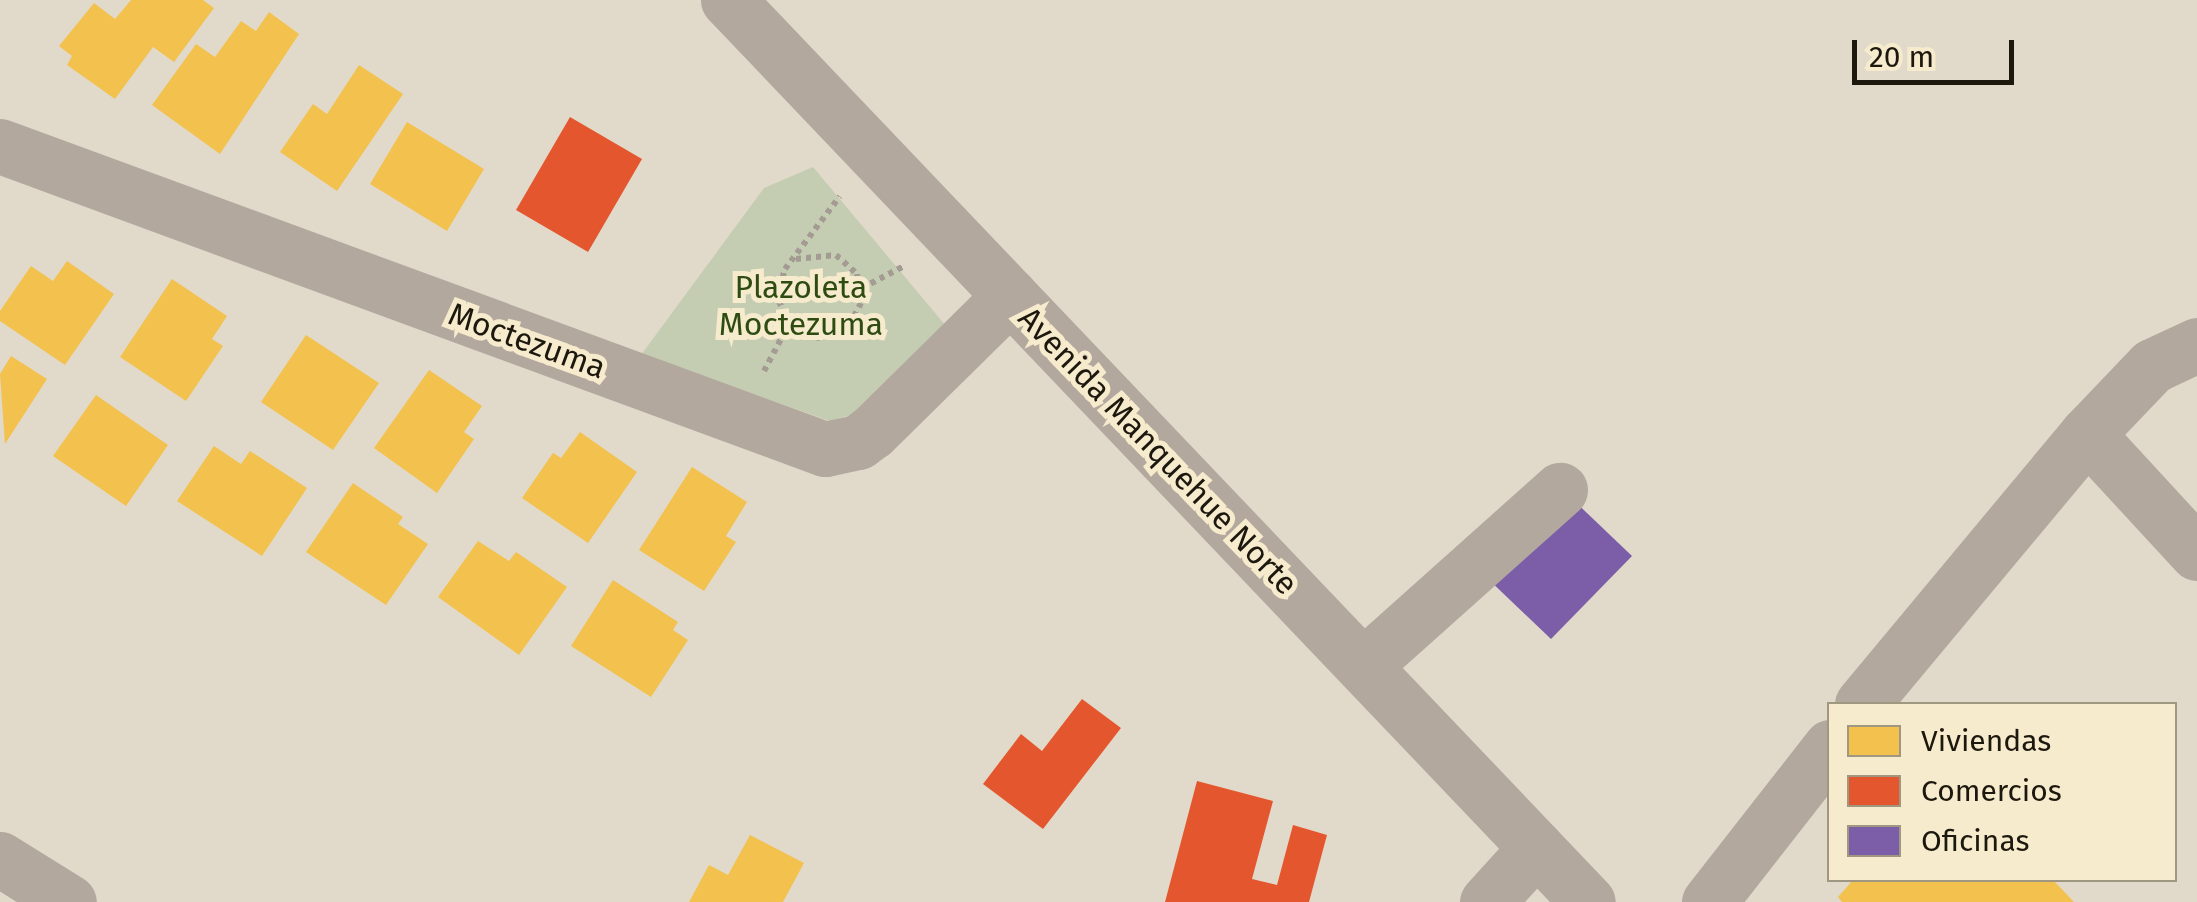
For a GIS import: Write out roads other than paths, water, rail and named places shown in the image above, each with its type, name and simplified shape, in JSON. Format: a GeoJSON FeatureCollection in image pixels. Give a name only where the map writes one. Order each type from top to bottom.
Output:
{"type":"FeatureCollection","features":[{"type":"Feature","properties":{"kind":"street","name":"Avenida Manquehue Norte"},"geometry":{"type":"LineString","coordinates":[[728,0],[1588,902]]}},
{"type":"Feature","properties":{"kind":"street","name":"Moctezuma"},"geometry":{"type":"LineString","coordinates":[[0,146],[824,448],[858,442],[872,432],[1010,296]]}},
{"type":"Feature","properties":{"kind":"street"},"geometry":{"type":"LineString","coordinates":[[1864,702],[2086,434],[2152,366],[2197,345]]}},
{"type":"Feature","properties":{"kind":"street"},"geometry":{"type":"LineString","coordinates":[[2086,434],[2197,552]]}},
{"type":"Feature","properties":{"kind":"street"},"geometry":{"type":"LineString","coordinates":[[1364,666],[1560,490]]}},
{"type":"Feature","properties":{"kind":"street"},"geometry":{"type":"LineString","coordinates":[[1709,902],[1827,751]]}},
{"type":"Feature","properties":{"kind":"street"},"geometry":{"type":"LineString","coordinates":[[1488,902],[1536,848]]}},
{"type":"Feature","properties":{"kind":"street"},"geometry":{"type":"LineString","coordinates":[[0,859],[69,902]]}},
{"type":"Feature","properties":{"kind":"park label","name":"Plazoleta Moctezuma"},"geometry":{"type":"Point","coordinates":[801,306]}}]}
